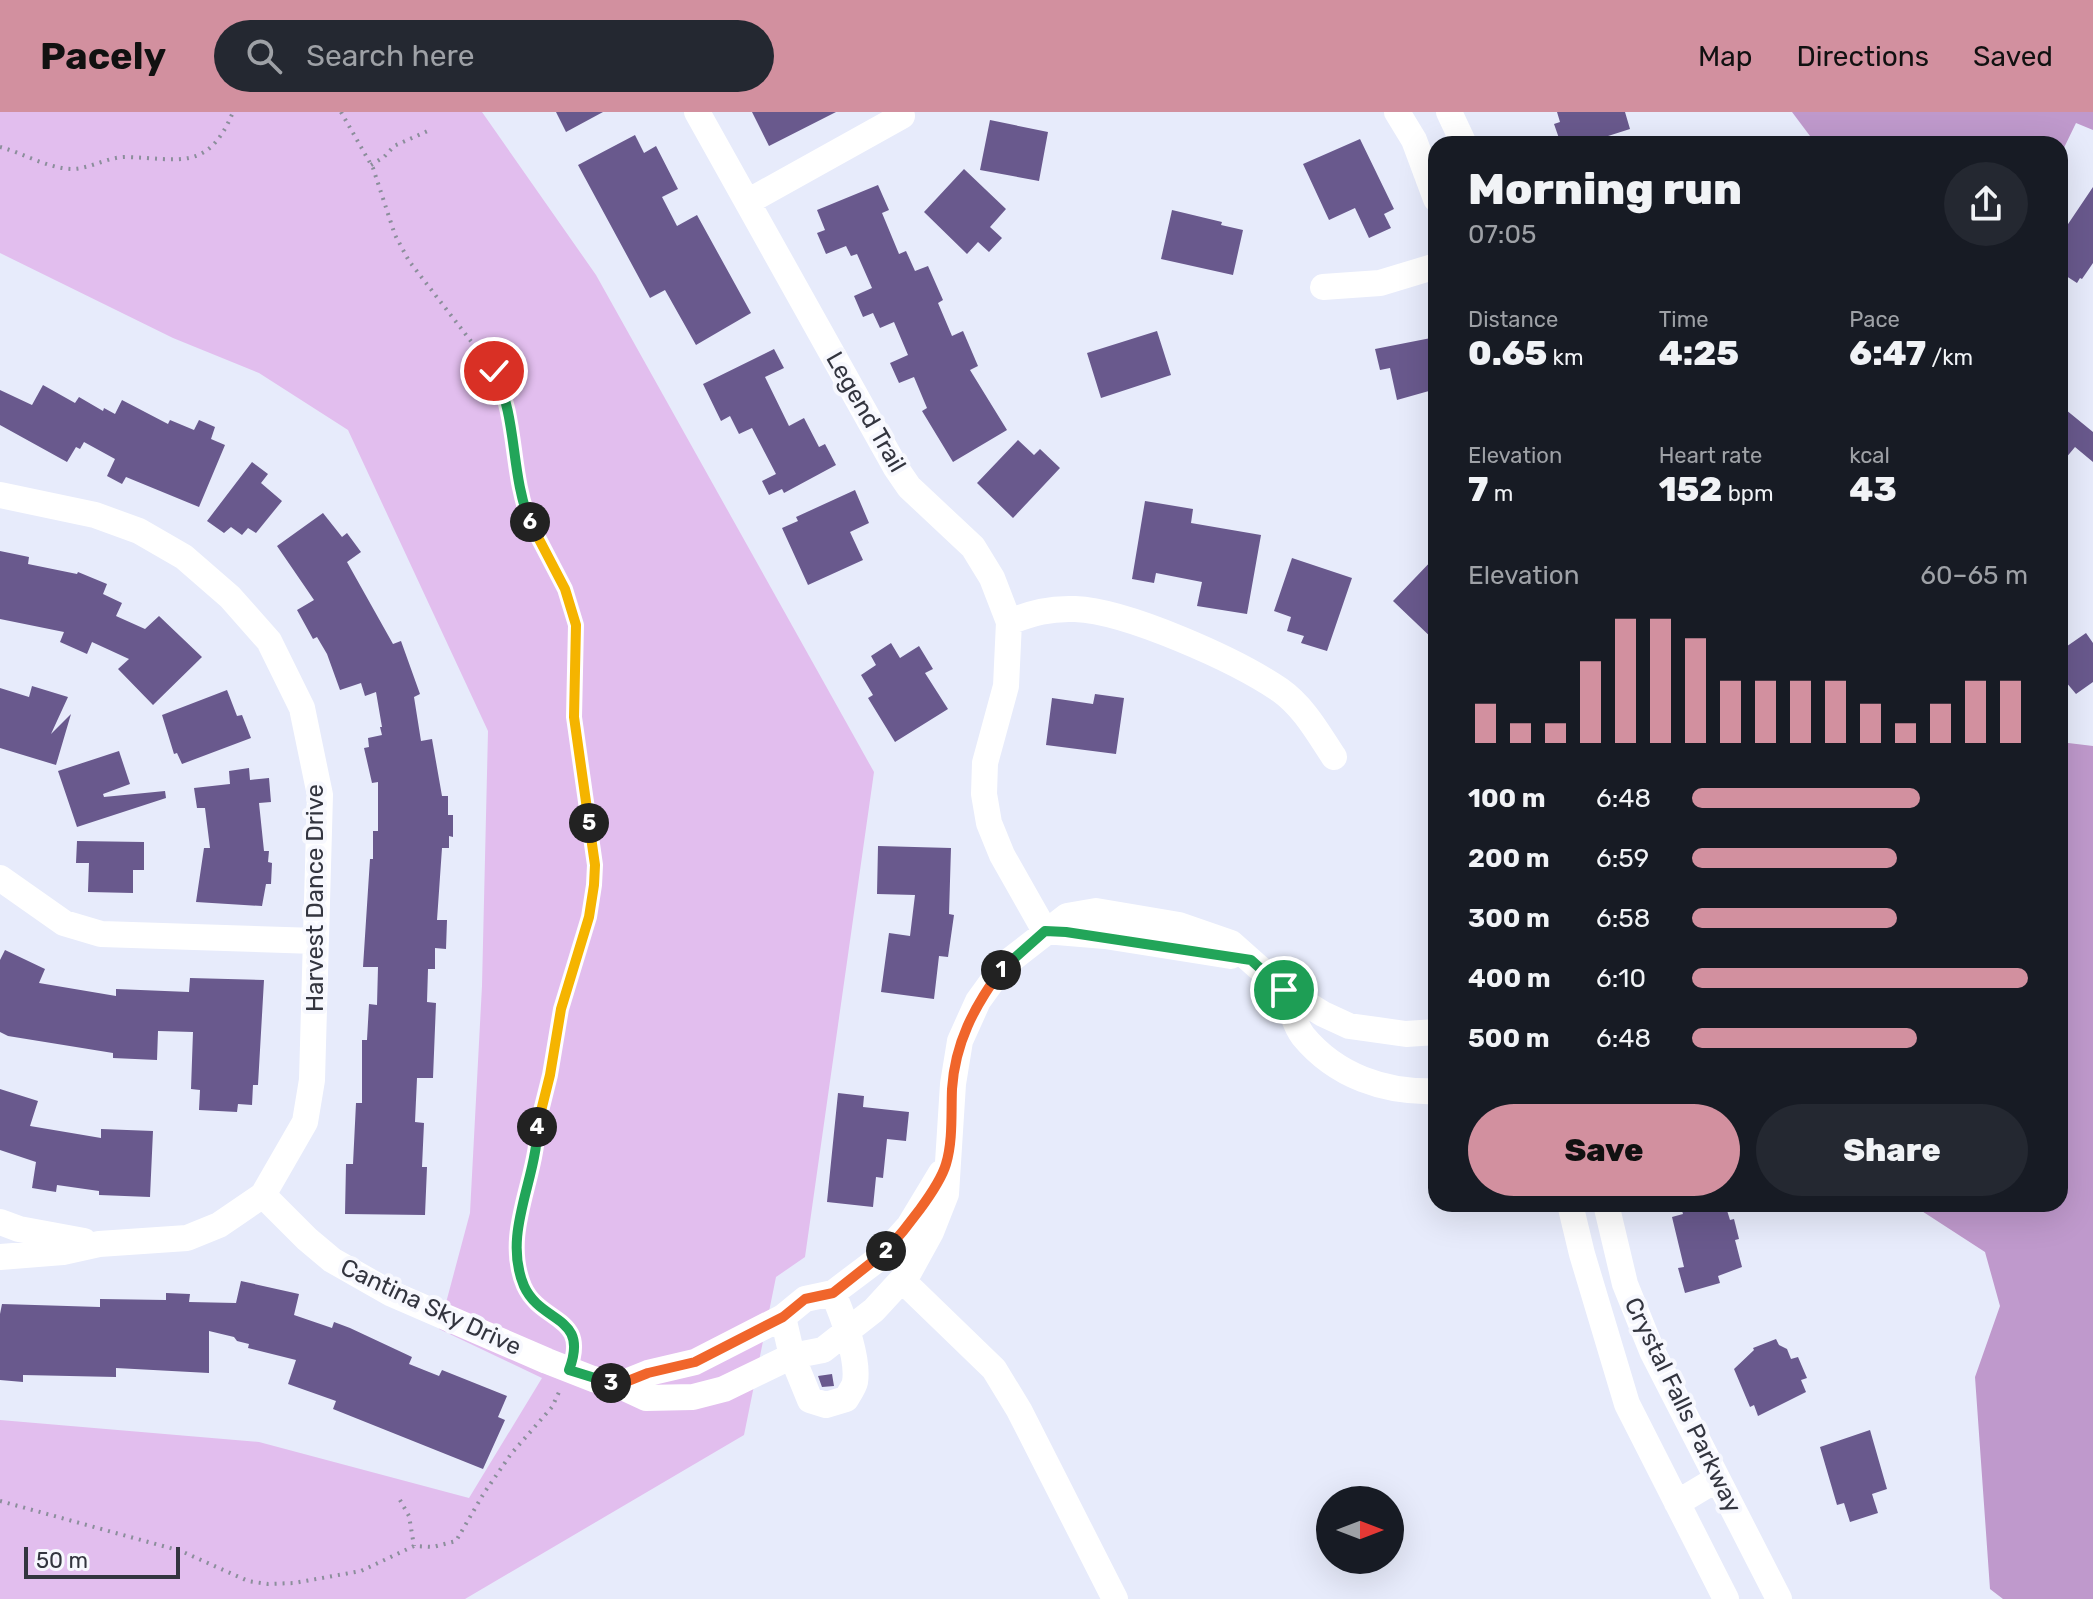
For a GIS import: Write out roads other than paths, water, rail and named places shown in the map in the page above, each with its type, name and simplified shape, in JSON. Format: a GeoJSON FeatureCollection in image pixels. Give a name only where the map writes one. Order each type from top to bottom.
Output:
{"type":"FeatureCollection","features":[{"type":"Feature","properties":{"kind":"street","name":"Legend Trail"},"geometry":{"type":"LineString","coordinates":[[697,112],[896,468],[909,487],[973,547],[992,578],[1009,622],[1006,686],[985,763],[984,794],[989,823],[1002,855],[1045,931]]}},
{"type":"Feature","properties":{"kind":"street"},"geometry":{"type":"LineString","coordinates":[[1397,112],[1414,140],[1428,178]]}},
{"type":"Feature","properties":{"kind":"street"},"geometry":{"type":"LineString","coordinates":[[1449,112],[1460,136]]}},
{"type":"Feature","properties":{"kind":"street"},"geometry":{"type":"LineString","coordinates":[[749,201],[902,116]]}},
{"type":"Feature","properties":{"kind":"street"},"geometry":{"type":"LineString","coordinates":[[1323,287],[1380,283],[1428,268]]}},
{"type":"Feature","properties":{"kind":"street","name":"Harvest Dance Drive"},"geometry":{"type":"LineString","coordinates":[[0,495],[95,515],[139,531],[184,557],[230,597],[269,641],[302,708],[320,795],[312,1080],[305,1122],[263,1195],[219,1225],[187,1238],[99,1244],[49,1254],[0,1257]]}},
{"type":"Feature","properties":{"kind":"street"},"geometry":{"type":"LineString","coordinates":[[1009,622],[1039,610],[1078,609],[1168,634],[1280,691],[1305,713],[1334,757]]}},
{"type":"Feature","properties":{"kind":"street"},"geometry":{"type":"LineString","coordinates":[[0,878],[64,923],[101,934],[316,941]]}},
{"type":"Feature","properties":{"kind":"street"},"geometry":{"type":"LineString","coordinates":[[1045,931],[1105,936],[1251,960],[1284,990],[1349,1026],[1406,1034],[1428,1033]]}},
{"type":"Feature","properties":{"kind":"street","name":"Cantina Sky Drive"},"geometry":{"type":"LineString","coordinates":[[263,1195],[332,1260],[365,1280],[569,1370],[618,1385],[646,1398],[693,1397],[724,1389],[792,1356],[823,1350],[874,1310],[909,1272],[931,1232],[946,1194],[953,1084],[960,1041],[978,1001],[1004,965],[1045,931]]}},
{"type":"Feature","properties":{"kind":"street"},"geometry":{"type":"LineString","coordinates":[[1284,990],[1301,1034],[1329,1062],[1369,1084],[1428,1091]]}},
{"type":"Feature","properties":{"kind":"street","name":"Cantina Sky Drive"},"geometry":{"type":"LineString","coordinates":[[618,1385],[648,1373],[695,1362],[783,1317],[805,1299],[833,1293],[882,1256],[909,1226],[946,1164]]}},
{"type":"Feature","properties":{"kind":"street","name":"Crystal Falls Parkway"},"geometry":{"type":"LineString","coordinates":[[1572,1212],[1627,1404],[1726,1599]]}},
{"type":"Feature","properties":{"kind":"street","name":"Crystal Falls Parkway"},"geometry":{"type":"LineString","coordinates":[[1608,1212],[1625,1284],[1652,1351],[1779,1599]]}},
{"type":"Feature","properties":{"kind":"street","name":"Harvest Dance Drive"},"geometry":{"type":"LineString","coordinates":[[0,1222],[19,1229],[99,1244]]}},
{"type":"Feature","properties":{"kind":"street"},"geometry":{"type":"LineString","coordinates":[[902,1280],[994,1369],[1019,1410],[1115,1599]]}},
{"type":"Feature","properties":{"kind":"street"},"geometry":{"type":"LineString","coordinates":[[783,1317],[792,1356],[810,1400],[826,1405],[846,1399],[855,1384],[854,1363],[833,1293]]}},
{"type":"Feature","properties":{"kind":"street"},"geometry":{"type":"LineString","coordinates":[[1677,1503],[1717,1479]]}}]}
